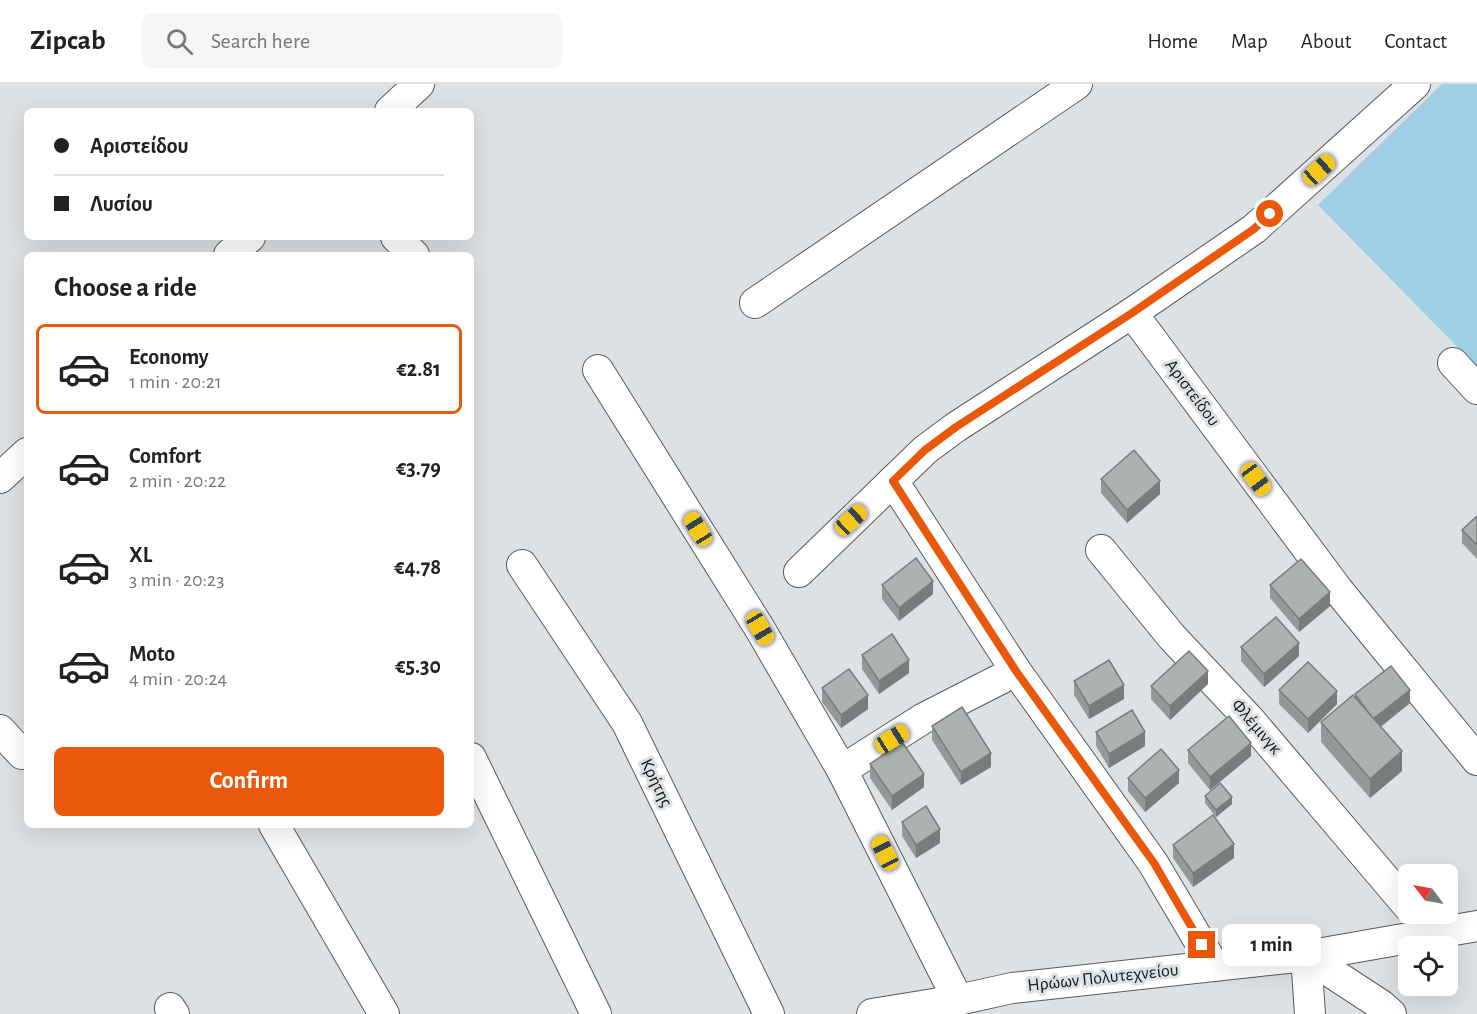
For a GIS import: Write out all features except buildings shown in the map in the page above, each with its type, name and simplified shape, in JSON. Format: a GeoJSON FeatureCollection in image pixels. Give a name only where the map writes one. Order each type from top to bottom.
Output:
{"type":"FeatureCollection","features":[{"type":"Feature","properties":{"kind":"street"},"geometry":{"type":"LineString","coordinates":[[393,108],[419,84]]}},
{"type":"Feature","properties":{"kind":"street"},"geometry":{"type":"LineString","coordinates":[[755,303],[1077,84]]}},
{"type":"Feature","properties":{"kind":"street"},"geometry":{"type":"LineString","coordinates":[[798,572],[925,450],[956,427],[1132,313],[1254,229],[1415,84]]}},
{"type":"Feature","properties":{"kind":"street"},"geometry":{"type":"LineString","coordinates":[[232,252],[246,240]]}},
{"type":"Feature","properties":{"kind":"street"},"geometry":{"type":"LineString","coordinates":[[399,240],[411,252]]}},
{"type":"Feature","properties":{"kind":"street","name":"Αριστείδου"},"geometry":{"type":"LineString","coordinates":[[1132,313],[1338,590],[1477,760]]}},
{"type":"Feature","properties":{"kind":"street"},"geometry":{"type":"LineString","coordinates":[[1453,363],[1477,389]]}},
{"type":"Feature","properties":{"kind":"street"},"geometry":{"type":"LineString","coordinates":[[598,370],[760,628],[843,770],[958,1000]]}},
{"type":"Feature","properties":{"kind":"street"},"geometry":{"type":"LineString","coordinates":[[0,478],[24,456]]}},
{"type":"Feature","properties":{"kind":"street"},"geometry":{"type":"LineString","coordinates":[[893,481],[1016,671],[1154,863],[1214,966]]}},
{"type":"Feature","properties":{"kind":"street","name":"Φλέμινγκ"},"geometry":{"type":"LineString","coordinates":[[1101,550],[1172,637],[1250,720],[1398,894]]}},
{"type":"Feature","properties":{"kind":"street","name":"Κρήτης"},"geometry":{"type":"LineString","coordinates":[[522,565],[627,723],[769,1014]]}},
{"type":"Feature","properties":{"kind":"street"},"geometry":{"type":"LineString","coordinates":[[843,770],[924,718],[1016,671]]}},
{"type":"Feature","properties":{"kind":"street"},"geometry":{"type":"LineString","coordinates":[[0,730],[24,754]]}},
{"type":"Feature","properties":{"kind":"street"},"geometry":{"type":"LineString","coordinates":[[474,764],[596,1014]]}},
{"type":"Feature","properties":{"kind":"street"},"geometry":{"type":"LineString","coordinates":[[276,828],[384,1014]]}},
{"type":"Feature","properties":{"kind":"street","name":"Ηρώων Πολυτεχνείου"},"geometry":{"type":"LineString","coordinates":[[872,1014],[958,1000],[1012,988],[1306,956],[1424,924],[1477,926]]}},
{"type":"Feature","properties":{"kind":"street"},"geometry":{"type":"LineString","coordinates":[[1306,956],[1310,1014]]}},
{"type":"Feature","properties":{"kind":"street"},"geometry":{"type":"LineString","coordinates":[[1306,956],[1391,1014]]}},
{"type":"Feature","properties":{"kind":"shaded area"},"geometry":{"type":"Polygon","coordinates":[[[1442,84],[1477,84],[1477,367],[1318,205],[1442,84]]]}},
{"type":"Feature","properties":{"kind":"route"},"geometry":{"type":"LineString","coordinates":[[1202,945],[1154,863],[1016,671],[893,481],[925,450],[956,427],[1132,313],[1254,229],[1270,214]]}}]}
